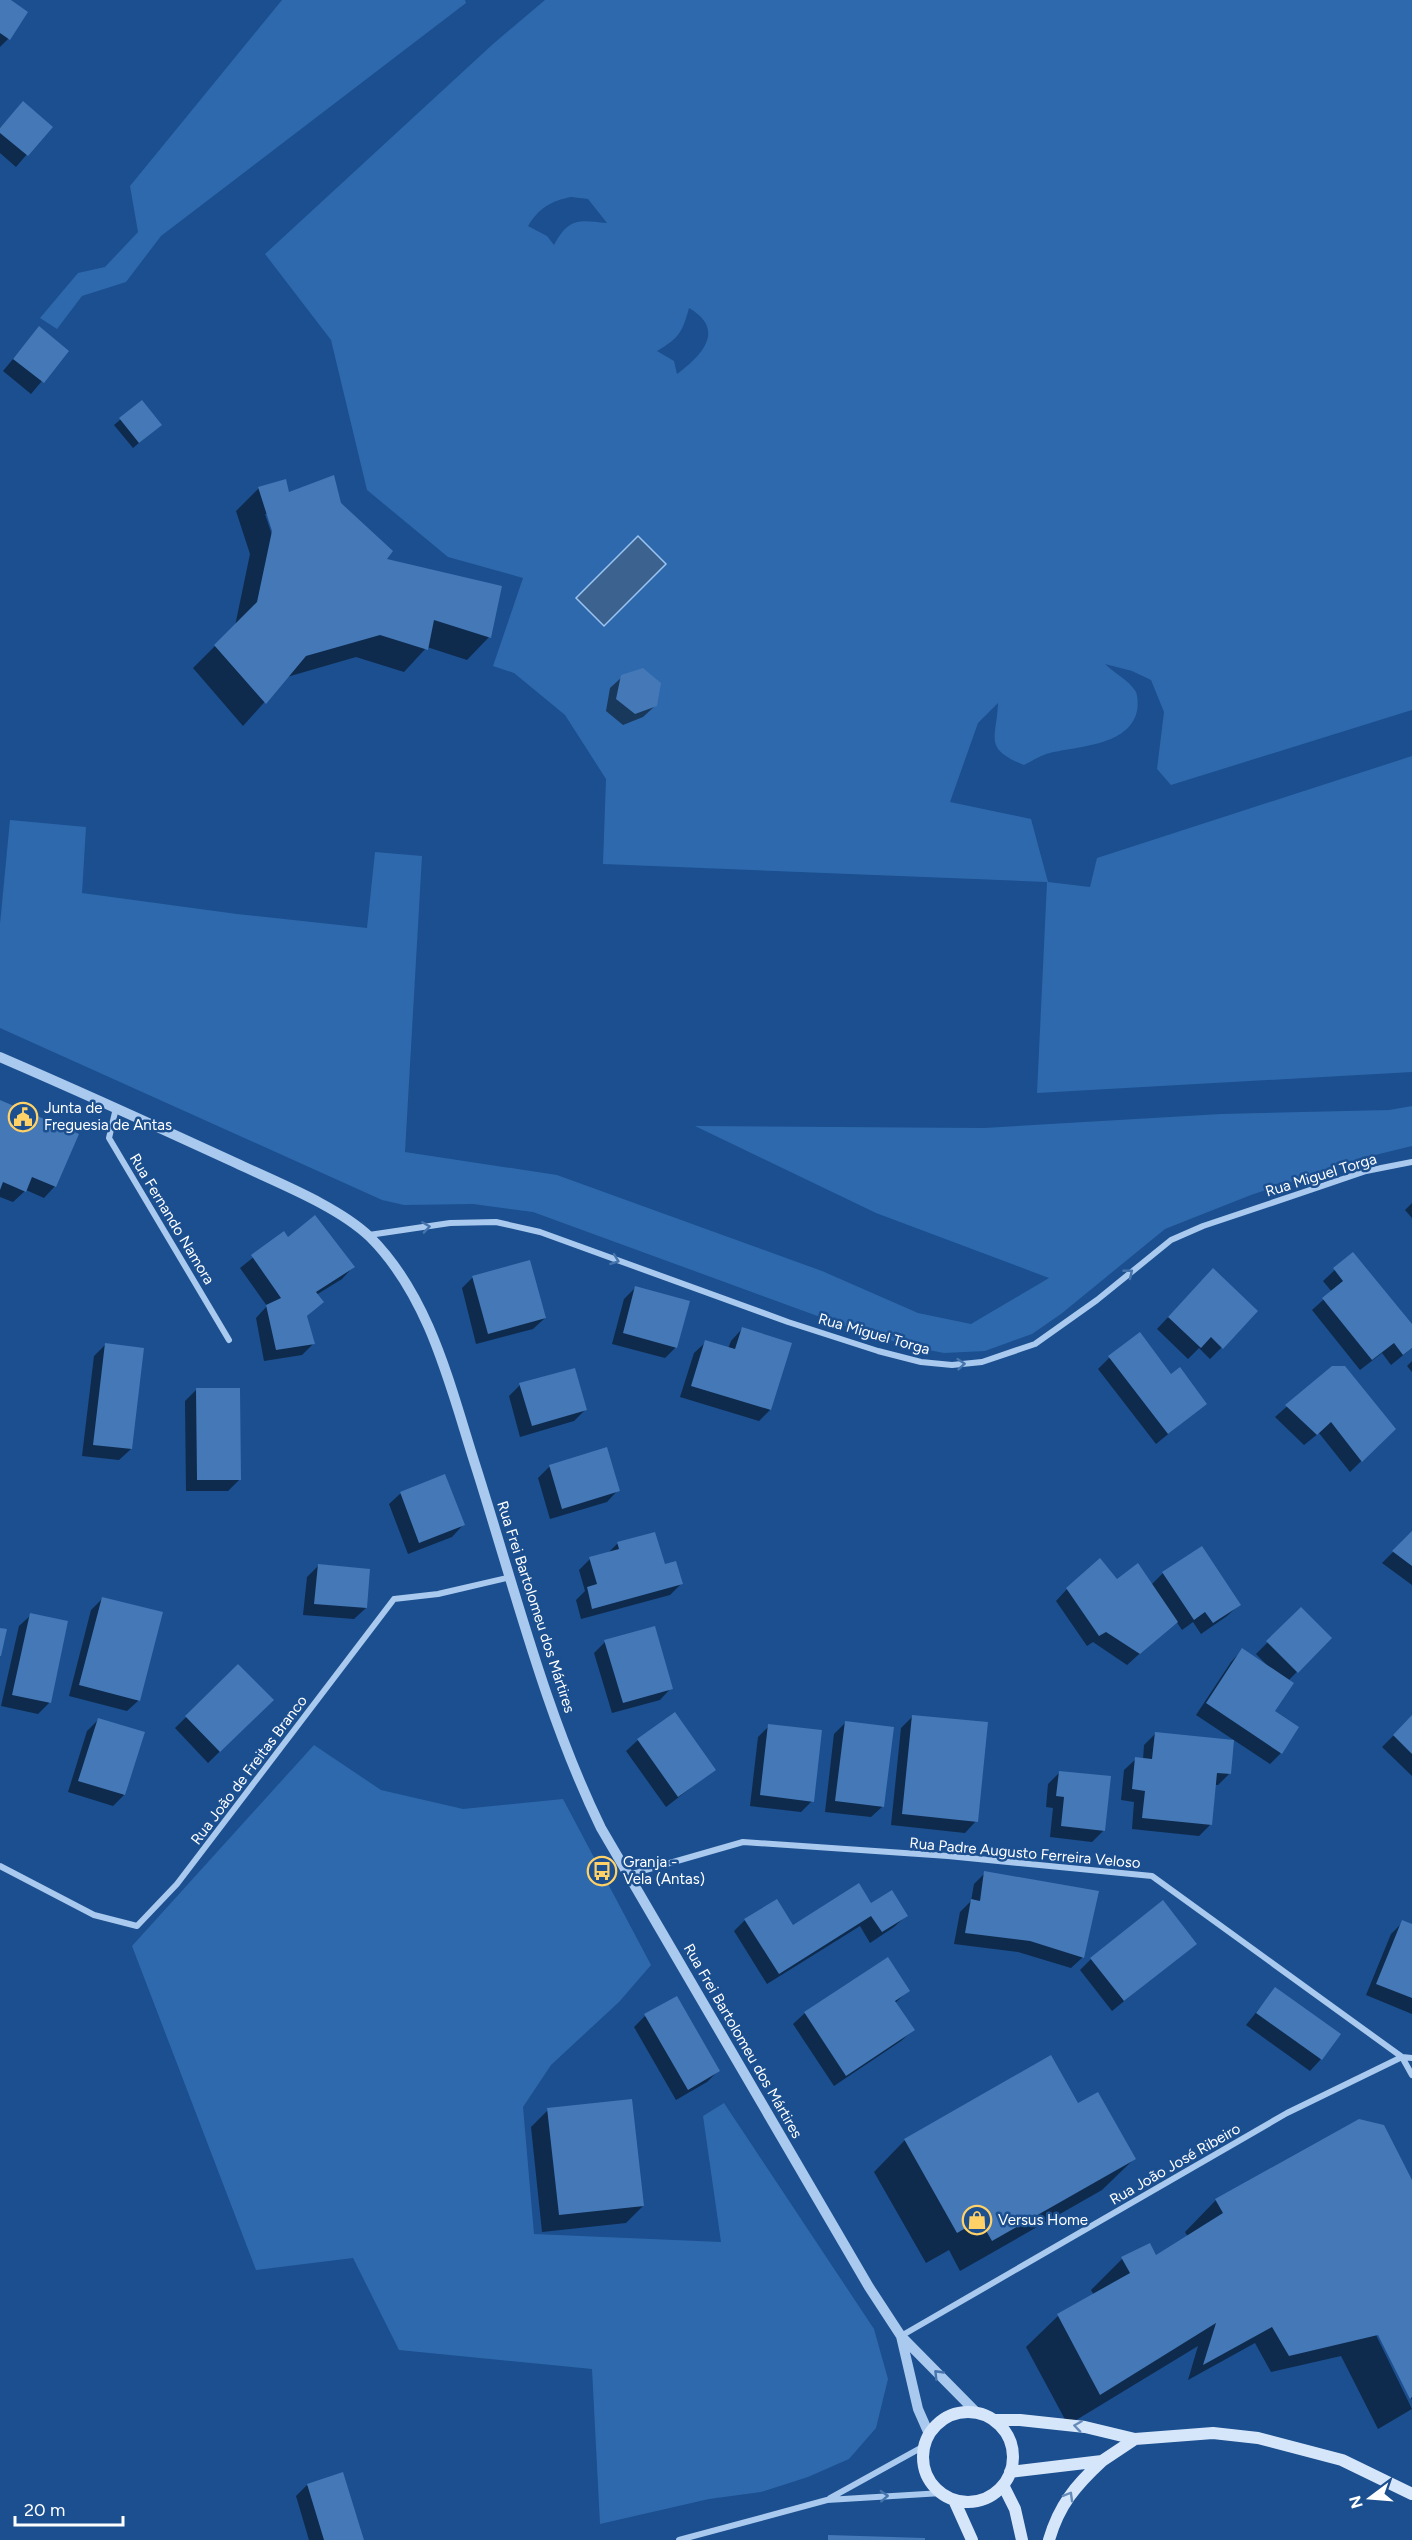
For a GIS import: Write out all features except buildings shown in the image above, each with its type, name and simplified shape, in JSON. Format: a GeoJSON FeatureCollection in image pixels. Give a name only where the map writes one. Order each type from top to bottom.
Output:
{"type":"FeatureCollection","features":[{"type":"Feature","properties":{"kind":"main road"},"geometry":{"type":"LineString","coordinates":[[994,2420],[1011,2443],[1013,2457],[1010,2472],[1003,2485],[994,2494],[981,2500],[954,2500],[942,2493],[926,2473],[923,2459],[926,2440],[937,2423],[949,2416],[976,2412],[994,2420],[1020,2420],[1084,2427],[1135,2439],[1213,2433],[1258,2438],[1342,2460],[1412,2494]]}},
{"type":"Feature","properties":{"kind":"main road"},"geometry":{"type":"LineString","coordinates":[[1049,2540],[1054,2522],[1074,2487],[1102,2461],[1135,2439]]}},
{"type":"Feature","properties":{"kind":"main road"},"geometry":{"type":"LineString","coordinates":[[1010,2472],[1102,2461]]}},
{"type":"Feature","properties":{"kind":"main road"},"geometry":{"type":"LineString","coordinates":[[1003,2485],[1015,2509],[1022,2540]]}},
{"type":"Feature","properties":{"kind":"main road"},"geometry":{"type":"LineString","coordinates":[[954,2500],[972,2540]]}},
{"type":"Feature","properties":{"kind":"street","name":"Rua Frei Bartolomeu dos Mártires"},"geometry":{"type":"LineString","coordinates":[[0,1057],[318,1202],[369,1236],[399,1272],[424,1313],[576,1778],[601,1828],[863,2276],[901,2336],[976,2412]]}},
{"type":"Feature","properties":{"kind":"street","name":"Rua Fernando Namora"},"geometry":{"type":"LineString","coordinates":[[116,1108],[110,1138],[229,1340]]}},
{"type":"Feature","properties":{"kind":"street","name":"Rua Miguel Torga"},"geometry":{"type":"LineString","coordinates":[[369,1236],[450,1224],[496,1222],[540,1232],[788,1322],[878,1351],[921,1362],[951,1365],[982,1362],[1035,1344],[1097,1300],[1171,1240],[1203,1226],[1345,1178],[1412,1162]]}},
{"type":"Feature","properties":{"kind":"street","name":"Rua João de Freitas Branco"},"geometry":{"type":"LineString","coordinates":[[0,1866],[94,1915],[137,1926],[177,1884],[394,1599],[438,1594],[512,1577]]}},
{"type":"Feature","properties":{"kind":"street","name":"Rua Padre Augusto Ferreira Veloso"},"geometry":{"type":"LineString","coordinates":[[628,1875],[743,1842],[948,1856],[1152,1876],[1402,2057]]}},
{"type":"Feature","properties":{"kind":"street"},"geometry":{"type":"LineString","coordinates":[[1402,2057],[1412,2058]]}},
{"type":"Feature","properties":{"kind":"street"},"geometry":{"type":"LineString","coordinates":[[1402,2057],[1412,2075]]}},
{"type":"Feature","properties":{"kind":"street","name":"Rua João José Ribeiro"},"geometry":{"type":"LineString","coordinates":[[901,2336],[1287,2113],[1402,2057]]}},
{"type":"Feature","properties":{"kind":"street","name":"Rua Frei Bartolomeu dos Mártires"},"geometry":{"type":"LineString","coordinates":[[901,2336],[926,2440]]}},
{"type":"Feature","properties":{"kind":"street"},"geometry":{"type":"LineString","coordinates":[[827,2499],[926,2440]]}},
{"type":"Feature","properties":{"kind":"street"},"geometry":{"type":"LineString","coordinates":[[679,2540],[827,2499],[942,2493]]}},
{"type":"Feature","properties":{"kind":"shaded area"},"geometry":{"type":"Polygon","coordinates":[[[282,0],[465,0],[466,3],[161,236],[126,282],[82,296],[57,329],[40,318],[78,273],[105,267],[138,232],[130,186],[282,0]]]}},
{"type":"Feature","properties":{"kind":"shaded area"},"geometry":{"type":"Polygon","coordinates":[[[545,0],[1412,0],[1412,710],[1171,785],[1157,769],[1164,712],[1151,680],[1132,671],[1105,664],[1129,684],[1137,694],[1137,711],[1132,723],[1124,731],[1113,738],[1088,746],[1047,754],[1024,765],[1002,753],[997,747],[995,734],[998,703],[978,723],[950,802],[1031,819],[1048,882],[1090,887],[1097,858],[1412,756],[1412,1072],[1037,1093],[1047,882],[603,864],[606,779],[565,715],[514,673],[493,666],[523,578],[448,557],[367,490],[331,340],[265,254],[493,44],[545,0]],[[571,197],[546,206],[528,226],[547,236],[554,245],[565,229],[576,222],[607,223],[588,199],[571,197]],[[689,308],[679,334],[657,351],[674,361],[677,374],[701,351],[708,334],[707,325],[689,308]]]}},
{"type":"Feature","properties":{"kind":"shaded area"},"geometry":{"type":"Polygon","coordinates":[[[638,536],[666,564],[604,626],[576,598],[638,536]]]}},
{"type":"Feature","properties":{"kind":"shaded area"},"geometry":{"type":"Polygon","coordinates":[[[10,820],[86,827],[82,893],[237,914],[367,928],[375,852],[422,856],[405,1152],[557,1175],[822,1271],[918,1313],[971,1324],[1049,1278],[876,1213],[695,1126],[984,1128],[1221,1114],[1389,1110],[1412,1106],[1412,1146],[1363,1158],[1251,1195],[1165,1229],[1061,1314],[1032,1334],[985,1351],[944,1353],[913,1347],[853,1329],[533,1212],[473,1204],[404,1205],[382,1200],[0,1028],[0,924],[10,820]]]}},
{"type":"Feature","properties":{"kind":"shaded area"},"geometry":{"type":"Polygon","coordinates":[[[314,1745],[381,1790],[463,1809],[563,1799],[651,1965],[619,2002],[551,2065],[523,2107],[534,2234],[721,2242],[703,2116],[724,2103],[874,2329],[888,2379],[876,2428],[849,2459],[808,2477],[761,2492],[709,2499],[600,2524],[592,2369],[399,2350],[353,2258],[256,2270],[132,1946],[314,1745]]]}},
{"type":"Feature","properties":{"kind":"place","name":"Junta de Freguesia de Antas"},"geometry":{"type":"Point","coordinates":[23,1117]}},
{"type":"Feature","properties":{"kind":"place","name":"Granja - Vela (Antas)"},"geometry":{"type":"Point","coordinates":[602,1871]}},
{"type":"Feature","properties":{"kind":"place","name":"Versus Home"},"geometry":{"type":"Point","coordinates":[977,2220]}}]}
